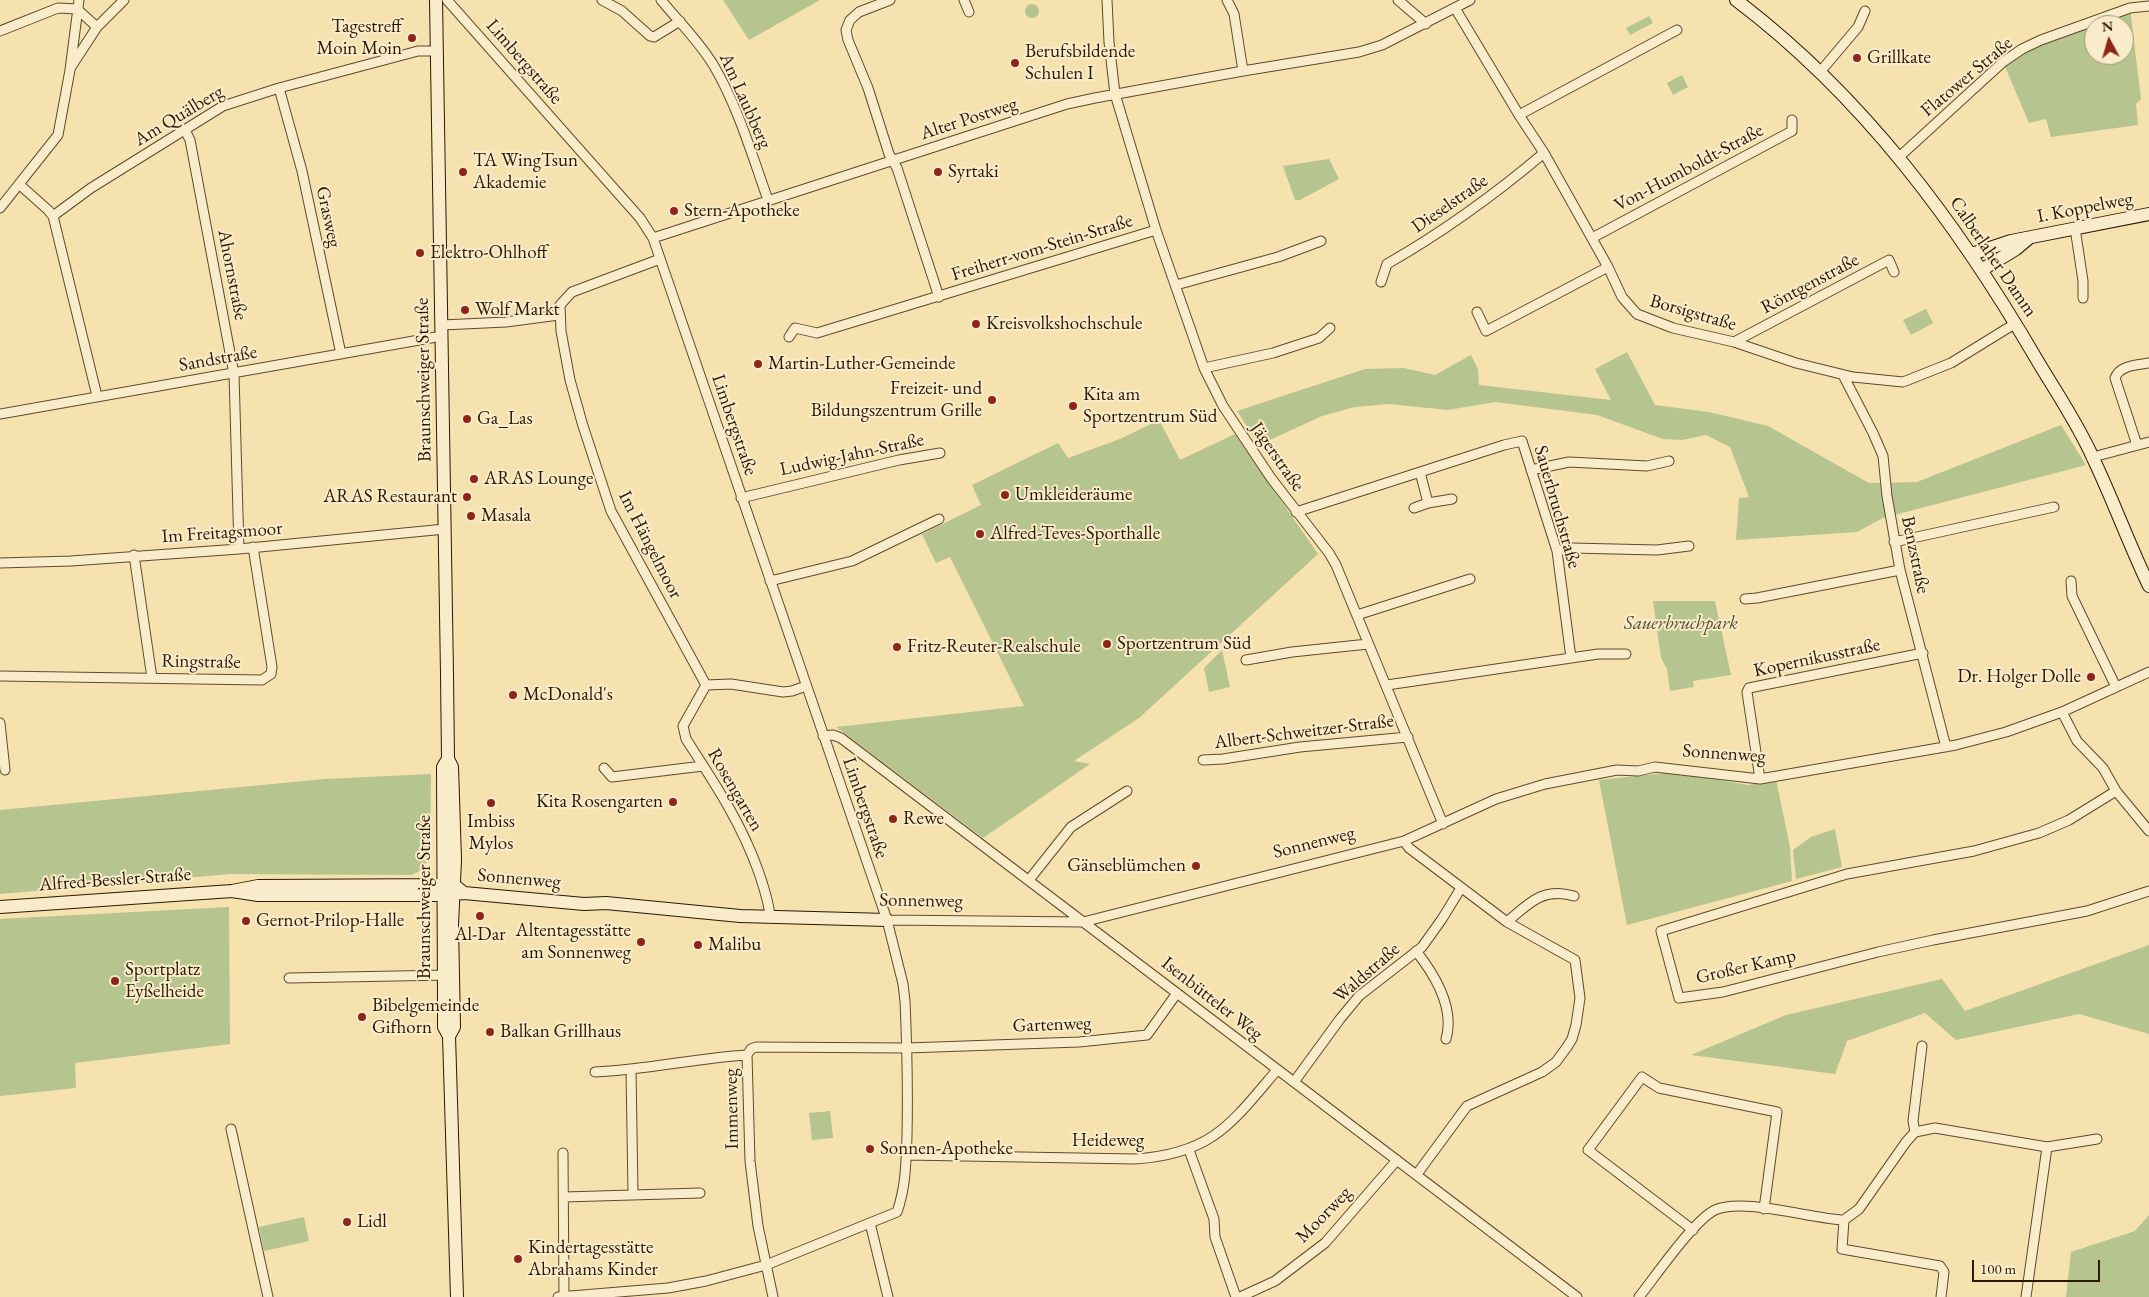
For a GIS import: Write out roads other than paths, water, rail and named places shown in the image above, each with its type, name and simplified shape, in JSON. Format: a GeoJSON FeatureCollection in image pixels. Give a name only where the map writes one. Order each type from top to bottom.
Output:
{"type":"FeatureCollection","features":[{"type":"Feature","properties":{"kind":"street"},"geometry":{"type":"LineString","coordinates":[[0,208],[58,135],[70,70],[76,10],[79,0]]}},
{"type":"Feature","properties":{"kind":"street"},"geometry":{"type":"LineString","coordinates":[[70,70],[97,27],[124,0]]}},
{"type":"Feature","properties":{"kind":"street","name":"Braunschweiger Straße"},"geometry":{"type":"LineString","coordinates":[[436,0],[446,329],[445,529],[448,759],[443,767],[452,891],[444,1027],[449,1036],[457,1297]]}},
{"type":"Feature","properties":{"kind":"street","name":"Limbergstraße"},"geometry":{"type":"LineString","coordinates":[[447,0],[640,218],[653,238],[660,258],[887,920],[903,984],[907,1048],[906,1155],[902,1198],[897,1212],[870,1223]]}},
{"type":"Feature","properties":{"kind":"street"},"geometry":{"type":"LineString","coordinates":[[602,0],[622,11],[650,36],[654,36],[680,21]]}},
{"type":"Feature","properties":{"kind":"street","name":"Am Laubberg"},"geometry":{"type":"LineString","coordinates":[[661,0],[694,37],[714,66],[727,93],[768,200]]}},
{"type":"Feature","properties":{"kind":"street","name":"Freiherr-vom-Stein-Straße"},"geometry":{"type":"LineString","coordinates":[[890,0],[859,12],[850,20],[846,30],[848,40],[868,88],[897,168],[938,297]]}},
{"type":"Feature","properties":{"kind":"street"},"geometry":{"type":"LineString","coordinates":[[964,0],[969,12]]}},
{"type":"Feature","properties":{"kind":"street","name":"Jägerstraße"},"geometry":{"type":"LineString","coordinates":[[1107,0],[1108,42],[1115,94],[1156,230],[1204,368],[1233,422],[1336,565],[1443,824]]}},
{"type":"Feature","properties":{"kind":"street"},"geometry":{"type":"LineString","coordinates":[[1227,0],[1234,14],[1243,71]]}},
{"type":"Feature","properties":{"kind":"street"},"geometry":{"type":"LineString","coordinates":[[1398,0],[1426,24]]}},
{"type":"Feature","properties":{"kind":"street","name":"Alter Postweg"},"geometry":{"type":"LineString","coordinates":[[653,238],[1067,104],[1243,71],[1359,52],[1382,45],[1470,0]]}},
{"type":"Feature","properties":{"kind":"street","name":"Calberlaher Damm"},"geometry":{"type":"LineString","coordinates":[[1736,0],[1776,30],[1849,101],[1932,198],[1983,269],[2093,457],[2149,586]]}},
{"type":"Feature","properties":{"kind":"street","name":"Flatower Straße"},"geometry":{"type":"LineString","coordinates":[[1898,158],[1996,68],[2022,49],[2130,8],[2149,6]]}},
{"type":"Feature","properties":{"kind":"street"},"geometry":{"type":"LineString","coordinates":[[0,31],[58,8],[76,10],[97,27]]}},
{"type":"Feature","properties":{"kind":"street","name":"Borsigstraße"},"geometry":{"type":"LineString","coordinates":[[1455,8],[1544,153],[1608,267],[1622,297],[1637,314],[1673,328],[1734,342],[1796,363],[1843,375],[1903,382],[1951,363],[2016,324]]}},
{"type":"Feature","properties":{"kind":"street"},"geometry":{"type":"LineString","coordinates":[[1820,72],[1858,27],[1865,11]]}},
{"type":"Feature","properties":{"kind":"street"},"geometry":{"type":"LineString","coordinates":[[1519,115],[1678,30]]}},
{"type":"Feature","properties":{"kind":"street","name":"Am Quälberg"},"geometry":{"type":"LineString","coordinates":[[53,216],[91,188],[223,106],[279,88],[418,51],[437,51]]}},
{"type":"Feature","properties":{"kind":"street","name":"Grasweg"},"geometry":{"type":"LineString","coordinates":[[279,88],[302,170],[342,354]]}},
{"type":"Feature","properties":{"kind":"street","name":"Von-Humboldt-Straße"},"geometry":{"type":"LineString","coordinates":[[1592,238],[1792,131],[1792,120]]}},
{"type":"Feature","properties":{"kind":"street","name":"Ahornstraße"},"geometry":{"type":"LineString","coordinates":[[184,130],[190,140],[234,374],[239,548]]}},
{"type":"Feature","properties":{"kind":"street","name":"Dieselstraße"},"geometry":{"type":"LineString","coordinates":[[1381,282],[1387,264],[1463,217],[1499,191],[1544,153]]}},
{"type":"Feature","properties":{"kind":"street"},"geometry":{"type":"LineString","coordinates":[[20,185],[53,216],[97,396]]}},
{"type":"Feature","properties":{"kind":"street","name":"I. Koppelweg"},"geometry":{"type":"LineString","coordinates":[[1972,254],[2005,243],[2149,214]]}},
{"type":"Feature","properties":{"kind":"street"},"geometry":{"type":"LineString","coordinates":[[2075,228],[2083,281],[2083,298]]}},
{"type":"Feature","properties":{"kind":"street","name":"Freiherr-vom-Stein-Straße"},"geometry":{"type":"LineString","coordinates":[[789,337],[795,328],[817,333],[1156,230]]}},
{"type":"Feature","properties":{"kind":"street","name":"I. Koppelweg"},"geometry":{"type":"LineString","coordinates":[[1983,269],[2016,249],[2028,239]]}},
{"type":"Feature","properties":{"kind":"street"},"geometry":{"type":"LineString","coordinates":[[1176,285],[1278,257],[1321,241]]}},
{"type":"Feature","properties":{"kind":"street"},"geometry":{"type":"LineString","coordinates":[[446,329],[559,315],[560,304],[572,292],[660,258]]}},
{"type":"Feature","properties":{"kind":"street","name":"Röntgenstraße"},"geometry":{"type":"LineString","coordinates":[[1734,342],[1889,260],[1894,272]]}},
{"type":"Feature","properties":{"kind":"street"},"geometry":{"type":"LineString","coordinates":[[1477,312],[1486,331],[1608,267]]}},
{"type":"Feature","properties":{"kind":"street","name":"Im Hängelmoor"},"geometry":{"type":"LineString","coordinates":[[559,315],[570,380],[611,512],[706,685]]}},
{"type":"Feature","properties":{"kind":"street"},"geometry":{"type":"LineString","coordinates":[[1204,368],[1273,353],[1319,338],[1330,328]]}},
{"type":"Feature","properties":{"kind":"street","name":"Sandstraße"},"geometry":{"type":"LineString","coordinates":[[0,414],[342,354],[446,329]]}},
{"type":"Feature","properties":{"kind":"street"},"geometry":{"type":"LineString","coordinates":[[2137,445],[2115,378],[2117,373],[2125,368],[2149,362]]}},
{"type":"Feature","properties":{"kind":"street","name":"Benzstraße"},"geometry":{"type":"LineString","coordinates":[[1843,375],[1874,433],[1883,456],[1894,542],[1900,570],[1946,747]]}},
{"type":"Feature","properties":{"kind":"street","name":"Sauerbruchstraße"},"geometry":{"type":"LineString","coordinates":[[1296,512],[1522,441],[1556,551],[1572,658]]}},
{"type":"Feature","properties":{"kind":"street"},"geometry":{"type":"LineString","coordinates":[[2093,457],[2149,442]]}},
{"type":"Feature","properties":{"kind":"street","name":"Ludwig-Jahn-Straße"},"geometry":{"type":"LineString","coordinates":[[741,498],[900,460],[940,453]]}},
{"type":"Feature","properties":{"kind":"street"},"geometry":{"type":"LineString","coordinates":[[1531,470],[1570,462],[1647,466],[1669,461]]}},
{"type":"Feature","properties":{"kind":"street"},"geometry":{"type":"LineString","coordinates":[[1420,472],[1428,503]]}},
{"type":"Feature","properties":{"kind":"street"},"geometry":{"type":"LineString","coordinates":[[1414,508],[1428,503],[1452,499]]}},
{"type":"Feature","properties":{"kind":"street"},"geometry":{"type":"LineString","coordinates":[[1894,542],[2054,508]]}},
{"type":"Feature","properties":{"kind":"street"},"geometry":{"type":"LineString","coordinates":[[770,581],[852,561],[939,519]]}},
{"type":"Feature","properties":{"kind":"street","name":"Im Freitagsmoor"},"geometry":{"type":"LineString","coordinates":[[0,563],[71,561],[253,547],[445,529]]}},
{"type":"Feature","properties":{"kind":"street"},"geometry":{"type":"LineString","coordinates":[[1556,551],[1571,548],[1657,550],[1689,546]]}},
{"type":"Feature","properties":{"kind":"street","name":"Ringstraße"},"geometry":{"type":"LineString","coordinates":[[0,676],[262,680],[271,674],[272,667],[253,547]]}},
{"type":"Feature","properties":{"kind":"street"},"geometry":{"type":"LineString","coordinates":[[134,555],[152,678]]}},
{"type":"Feature","properties":{"kind":"street"},"geometry":{"type":"LineString","coordinates":[[1745,599],[1900,570]]}},
{"type":"Feature","properties":{"kind":"street"},"geometry":{"type":"LineString","coordinates":[[1357,615],[1470,579]]}},
{"type":"Feature","properties":{"kind":"street"},"geometry":{"type":"LineString","coordinates":[[2071,581],[2072,596],[2116,687]]}},
{"type":"Feature","properties":{"kind":"street"},"geometry":{"type":"LineString","coordinates":[[1246,660],[1292,652],[1368,644]]}},
{"type":"Feature","properties":{"kind":"street","name":"Kopernikusstraße"},"geometry":{"type":"LineString","coordinates":[[1760,779],[1746,692],[1749,688],[1923,653]]}},
{"type":"Feature","properties":{"kind":"street"},"geometry":{"type":"LineString","coordinates":[[1387,685],[1598,654],[1626,654]]}},
{"type":"Feature","properties":{"kind":"street","name":"Sonnenweg"},"geometry":{"type":"LineString","coordinates":[[452,891],[584,904],[606,903],[770,918],[1083,922],[1404,841],[1496,799],[1544,784],[1617,770],[1638,771],[1655,767],[1760,779],[1946,747],[2006,732],[2062,712],[2149,672]]}},
{"type":"Feature","properties":{"kind":"street"},"geometry":{"type":"LineString","coordinates":[[706,685],[730,684],[783,692],[806,686]]}},
{"type":"Feature","properties":{"kind":"street","name":"Rosengarten"},"geometry":{"type":"LineString","coordinates":[[706,685],[683,726],[686,739],[734,815],[746,840],[769,903],[770,918]]}},
{"type":"Feature","properties":{"kind":"street"},"geometry":{"type":"LineString","coordinates":[[2062,712],[2077,741],[2103,768],[2116,791],[2149,831]]}},
{"type":"Feature","properties":{"kind":"street"},"geometry":{"type":"LineString","coordinates":[[0,723],[5,770]]}},
{"type":"Feature","properties":{"kind":"street","name":"Isenbütteler Weg"},"geometry":{"type":"LineString","coordinates":[[823,736],[833,735],[841,738],[1577,1297]]}},
{"type":"Feature","properties":{"kind":"street","name":"Albert-Schweitzer-Straße"},"geometry":{"type":"LineString","coordinates":[[1203,760],[1223,759],[1300,747],[1408,736]]}},
{"type":"Feature","properties":{"kind":"street"},"geometry":{"type":"LineString","coordinates":[[604,768],[612,777],[703,766]]}},
{"type":"Feature","properties":{"kind":"street"},"geometry":{"type":"LineString","coordinates":[[1029,880],[1071,827],[1127,791]]}},
{"type":"Feature","properties":{"kind":"street","name":"Großer Kamp"},"geometry":{"type":"LineString","coordinates":[[2116,791],[2068,820],[2038,833],[1974,850],[1847,874],[1661,931],[1679,998],[1723,992],[1915,944],[2087,911],[2149,891]]}},
{"type":"Feature","properties":{"kind":"street"},"geometry":{"type":"LineString","coordinates":[[1404,841],[1409,848],[1507,922],[1575,960],[1580,998],[1572,1039],[1556,1062],[1542,1072],[1467,1106],[1417,1174]]}},
{"type":"Feature","properties":{"kind":"street","name":"Waldstraße"},"geometry":{"type":"LineString","coordinates":[[1294,1082],[1359,996],[1416,951],[1442,919],[1461,888]]}},
{"type":"Feature","properties":{"kind":"street","name":"Alfred-Bessler-Straße"},"geometry":{"type":"LineString","coordinates":[[0,907],[232,891],[258,895],[452,891]]}},
{"type":"Feature","properties":{"kind":"street"},"geometry":{"type":"LineString","coordinates":[[1507,922],[1535,898],[1561,892],[1574,896]]}},
{"type":"Feature","properties":{"kind":"street"},"geometry":{"type":"LineString","coordinates":[[1416,951],[1428,966],[1444,1000],[1449,1019],[1446,1039]]}},
{"type":"Feature","properties":{"kind":"street"},"geometry":{"type":"LineString","coordinates":[[289,978],[448,975]]}},
{"type":"Feature","properties":{"kind":"street","name":"Gartenweg"},"geometry":{"type":"LineString","coordinates":[[907,1048],[1079,1042],[1146,1035],[1177,993]]}},
{"type":"Feature","properties":{"kind":"street"},"geometry":{"type":"LineString","coordinates":[[1915,1132],[1914,1121],[1922,1046]]}},
{"type":"Feature","properties":{"kind":"street","name":"Immenweg"},"geometry":{"type":"LineString","coordinates":[[773,1297],[758,1226],[750,1161],[747,1055],[751,1049],[756,1047],[907,1048]]}},
{"type":"Feature","properties":{"kind":"street"},"geometry":{"type":"LineString","coordinates":[[595,1072],[631,1070],[696,1059],[747,1055]]}},
{"type":"Feature","properties":{"kind":"street"},"geometry":{"type":"LineString","coordinates":[[631,1070],[633,1194]]}},
{"type":"Feature","properties":{"kind":"street","name":"Heideweg"},"geometry":{"type":"LineString","coordinates":[[906,1155],[1156,1158],[1189,1150],[1213,1138],[1224,1130],[1278,1070]]}},
{"type":"Feature","properties":{"kind":"street"},"geometry":{"type":"LineString","coordinates":[[1693,1230],[1588,1150],[1642,1077],[1659,1088],[1777,1112],[1764,1209]]}},
{"type":"Feature","properties":{"kind":"street"},"geometry":{"type":"LineString","coordinates":[[1639,1297],[1693,1230],[1716,1210],[1736,1206],[1844,1220],[1859,1209],[1915,1132],[1935,1128],[2047,1147],[2097,1139]]}},
{"type":"Feature","properties":{"kind":"street"},"geometry":{"type":"LineString","coordinates":[[230,1129],[268,1297]]}},
{"type":"Feature","properties":{"kind":"street"},"geometry":{"type":"LineString","coordinates":[[2026,1297],[2047,1147]]}},
{"type":"Feature","properties":{"kind":"street"},"geometry":{"type":"LineString","coordinates":[[1189,1150],[1214,1219],[1215,1237],[1236,1297]]}},
{"type":"Feature","properties":{"kind":"street"},"geometry":{"type":"LineString","coordinates":[[563,1152],[564,1297]]}},
{"type":"Feature","properties":{"kind":"street","name":"Moorweg"},"geometry":{"type":"LineString","coordinates":[[1240,1297],[1275,1281],[1325,1244],[1397,1160]]}},
{"type":"Feature","properties":{"kind":"street"},"geometry":{"type":"LineString","coordinates":[[564,1197],[700,1193]]}},
{"type":"Feature","properties":{"kind":"street"},"geometry":{"type":"LineString","coordinates":[[1844,1220],[1842,1249],[1940,1266],[1944,1272],[1941,1297]]}},
{"type":"Feature","properties":{"kind":"street"},"geometry":{"type":"LineString","coordinates":[[558,1297],[669,1293],[766,1265],[870,1223],[888,1297]]}},
{"type":"Feature","properties":{"kind":"place","name":"Tagestreff Moin Moin"},"geometry":{"type":"Point","coordinates":[412,38]}},
{"type":"Feature","properties":{"kind":"place","name":"Grillkate"},"geometry":{"type":"Point","coordinates":[1857,58]}},
{"type":"Feature","properties":{"kind":"place","name":"Berufsbildende Schulen I"},"geometry":{"type":"Point","coordinates":[1015,63]}},
{"type":"Feature","properties":{"kind":"place","name":"TA WingTsun Akademie"},"geometry":{"type":"Point","coordinates":[463,172]}},
{"type":"Feature","properties":{"kind":"place","name":"Syrtaki"},"geometry":{"type":"Point","coordinates":[938,172]}},
{"type":"Feature","properties":{"kind":"place","name":"Stern-Apotheke"},"geometry":{"type":"Point","coordinates":[674,211]}},
{"type":"Feature","properties":{"kind":"place","name":"Elektro-Ohlhoff"},"geometry":{"type":"Point","coordinates":[420,253]}},
{"type":"Feature","properties":{"kind":"place","name":"Wolf Markt"},"geometry":{"type":"Point","coordinates":[465,310]}},
{"type":"Feature","properties":{"kind":"place","name":"Kreisvolkshochschule"},"geometry":{"type":"Point","coordinates":[976,324]}},
{"type":"Feature","properties":{"kind":"place","name":"Martin-Luther-Gemeinde"},"geometry":{"type":"Point","coordinates":[758,364]}},
{"type":"Feature","properties":{"kind":"place","name":"Freizeit- und Bildungszentrum Grille"},"geometry":{"type":"Point","coordinates":[992,400]}},
{"type":"Feature","properties":{"kind":"place","name":"Kita am Sportzentrum Süd"},"geometry":{"type":"Point","coordinates":[1073,406]}},
{"type":"Feature","properties":{"kind":"place","name":"Ga_Las"},"geometry":{"type":"Point","coordinates":[467,419]}},
{"type":"Feature","properties":{"kind":"place","name":"ARAS Lounge"},"geometry":{"type":"Point","coordinates":[474,479]}},
{"type":"Feature","properties":{"kind":"place","name":"Umkleideräume"},"geometry":{"type":"Point","coordinates":[1005,495]}},
{"type":"Feature","properties":{"kind":"place","name":"ARAS Restaurant"},"geometry":{"type":"Point","coordinates":[467,497]}},
{"type":"Feature","properties":{"kind":"place","name":"Masala"},"geometry":{"type":"Point","coordinates":[471,516]}},
{"type":"Feature","properties":{"kind":"place","name":"Alfred-Teves-Sporthalle"},"geometry":{"type":"Point","coordinates":[980,534]}},
{"type":"Feature","properties":{"kind":"place","name":"Sportzentrum Süd"},"geometry":{"type":"Point","coordinates":[1107,644]}},
{"type":"Feature","properties":{"kind":"place","name":"Fritz-Reuter-Realschule"},"geometry":{"type":"Point","coordinates":[897,647]}},
{"type":"Feature","properties":{"kind":"place","name":"Dr. Holger Dolle"},"geometry":{"type":"Point","coordinates":[2091,677]}},
{"type":"Feature","properties":{"kind":"place","name":"McDonald's"},"geometry":{"type":"Point","coordinates":[513,695]}},
{"type":"Feature","properties":{"kind":"place","name":"Kita Rosengarten"},"geometry":{"type":"Point","coordinates":[673,802]}},
{"type":"Feature","properties":{"kind":"place","name":"Imbiss Mylos"},"geometry":{"type":"Point","coordinates":[491,803]}},
{"type":"Feature","properties":{"kind":"place","name":"Rewe"},"geometry":{"type":"Point","coordinates":[893,819]}},
{"type":"Feature","properties":{"kind":"place","name":"Gänseblümchen"},"geometry":{"type":"Point","coordinates":[1196,866]}},
{"type":"Feature","properties":{"kind":"place","name":"Al-Dar"},"geometry":{"type":"Point","coordinates":[480,916]}},
{"type":"Feature","properties":{"kind":"place","name":"Gernot-Prilop-Halle"},"geometry":{"type":"Point","coordinates":[246,921]}},
{"type":"Feature","properties":{"kind":"place","name":"Altentagesstätte am Sonnenweg"},"geometry":{"type":"Point","coordinates":[641,942]}},
{"type":"Feature","properties":{"kind":"place","name":"Malibu"},"geometry":{"type":"Point","coordinates":[698,945]}},
{"type":"Feature","properties":{"kind":"place","name":"Sportplatz Eyßelheide"},"geometry":{"type":"Point","coordinates":[115,981]}},
{"type":"Feature","properties":{"kind":"place","name":"Bibelgemeinde Gifhorn"},"geometry":{"type":"Point","coordinates":[362,1017]}},
{"type":"Feature","properties":{"kind":"place","name":"Balkan Grillhaus"},"geometry":{"type":"Point","coordinates":[490,1032]}},
{"type":"Feature","properties":{"kind":"place","name":"Sonnen-Apotheke"},"geometry":{"type":"Point","coordinates":[870,1149]}},
{"type":"Feature","properties":{"kind":"place","name":"Lidl"},"geometry":{"type":"Point","coordinates":[347,1222]}},
{"type":"Feature","properties":{"kind":"place","name":"Kindertagesstätte Abrahams Kinder"},"geometry":{"type":"Point","coordinates":[518,1259]}},
{"type":"Feature","properties":{"kind":"park label","name":"Sauerbruchpark"},"geometry":{"type":"Point","coordinates":[1681,624]}}]}
